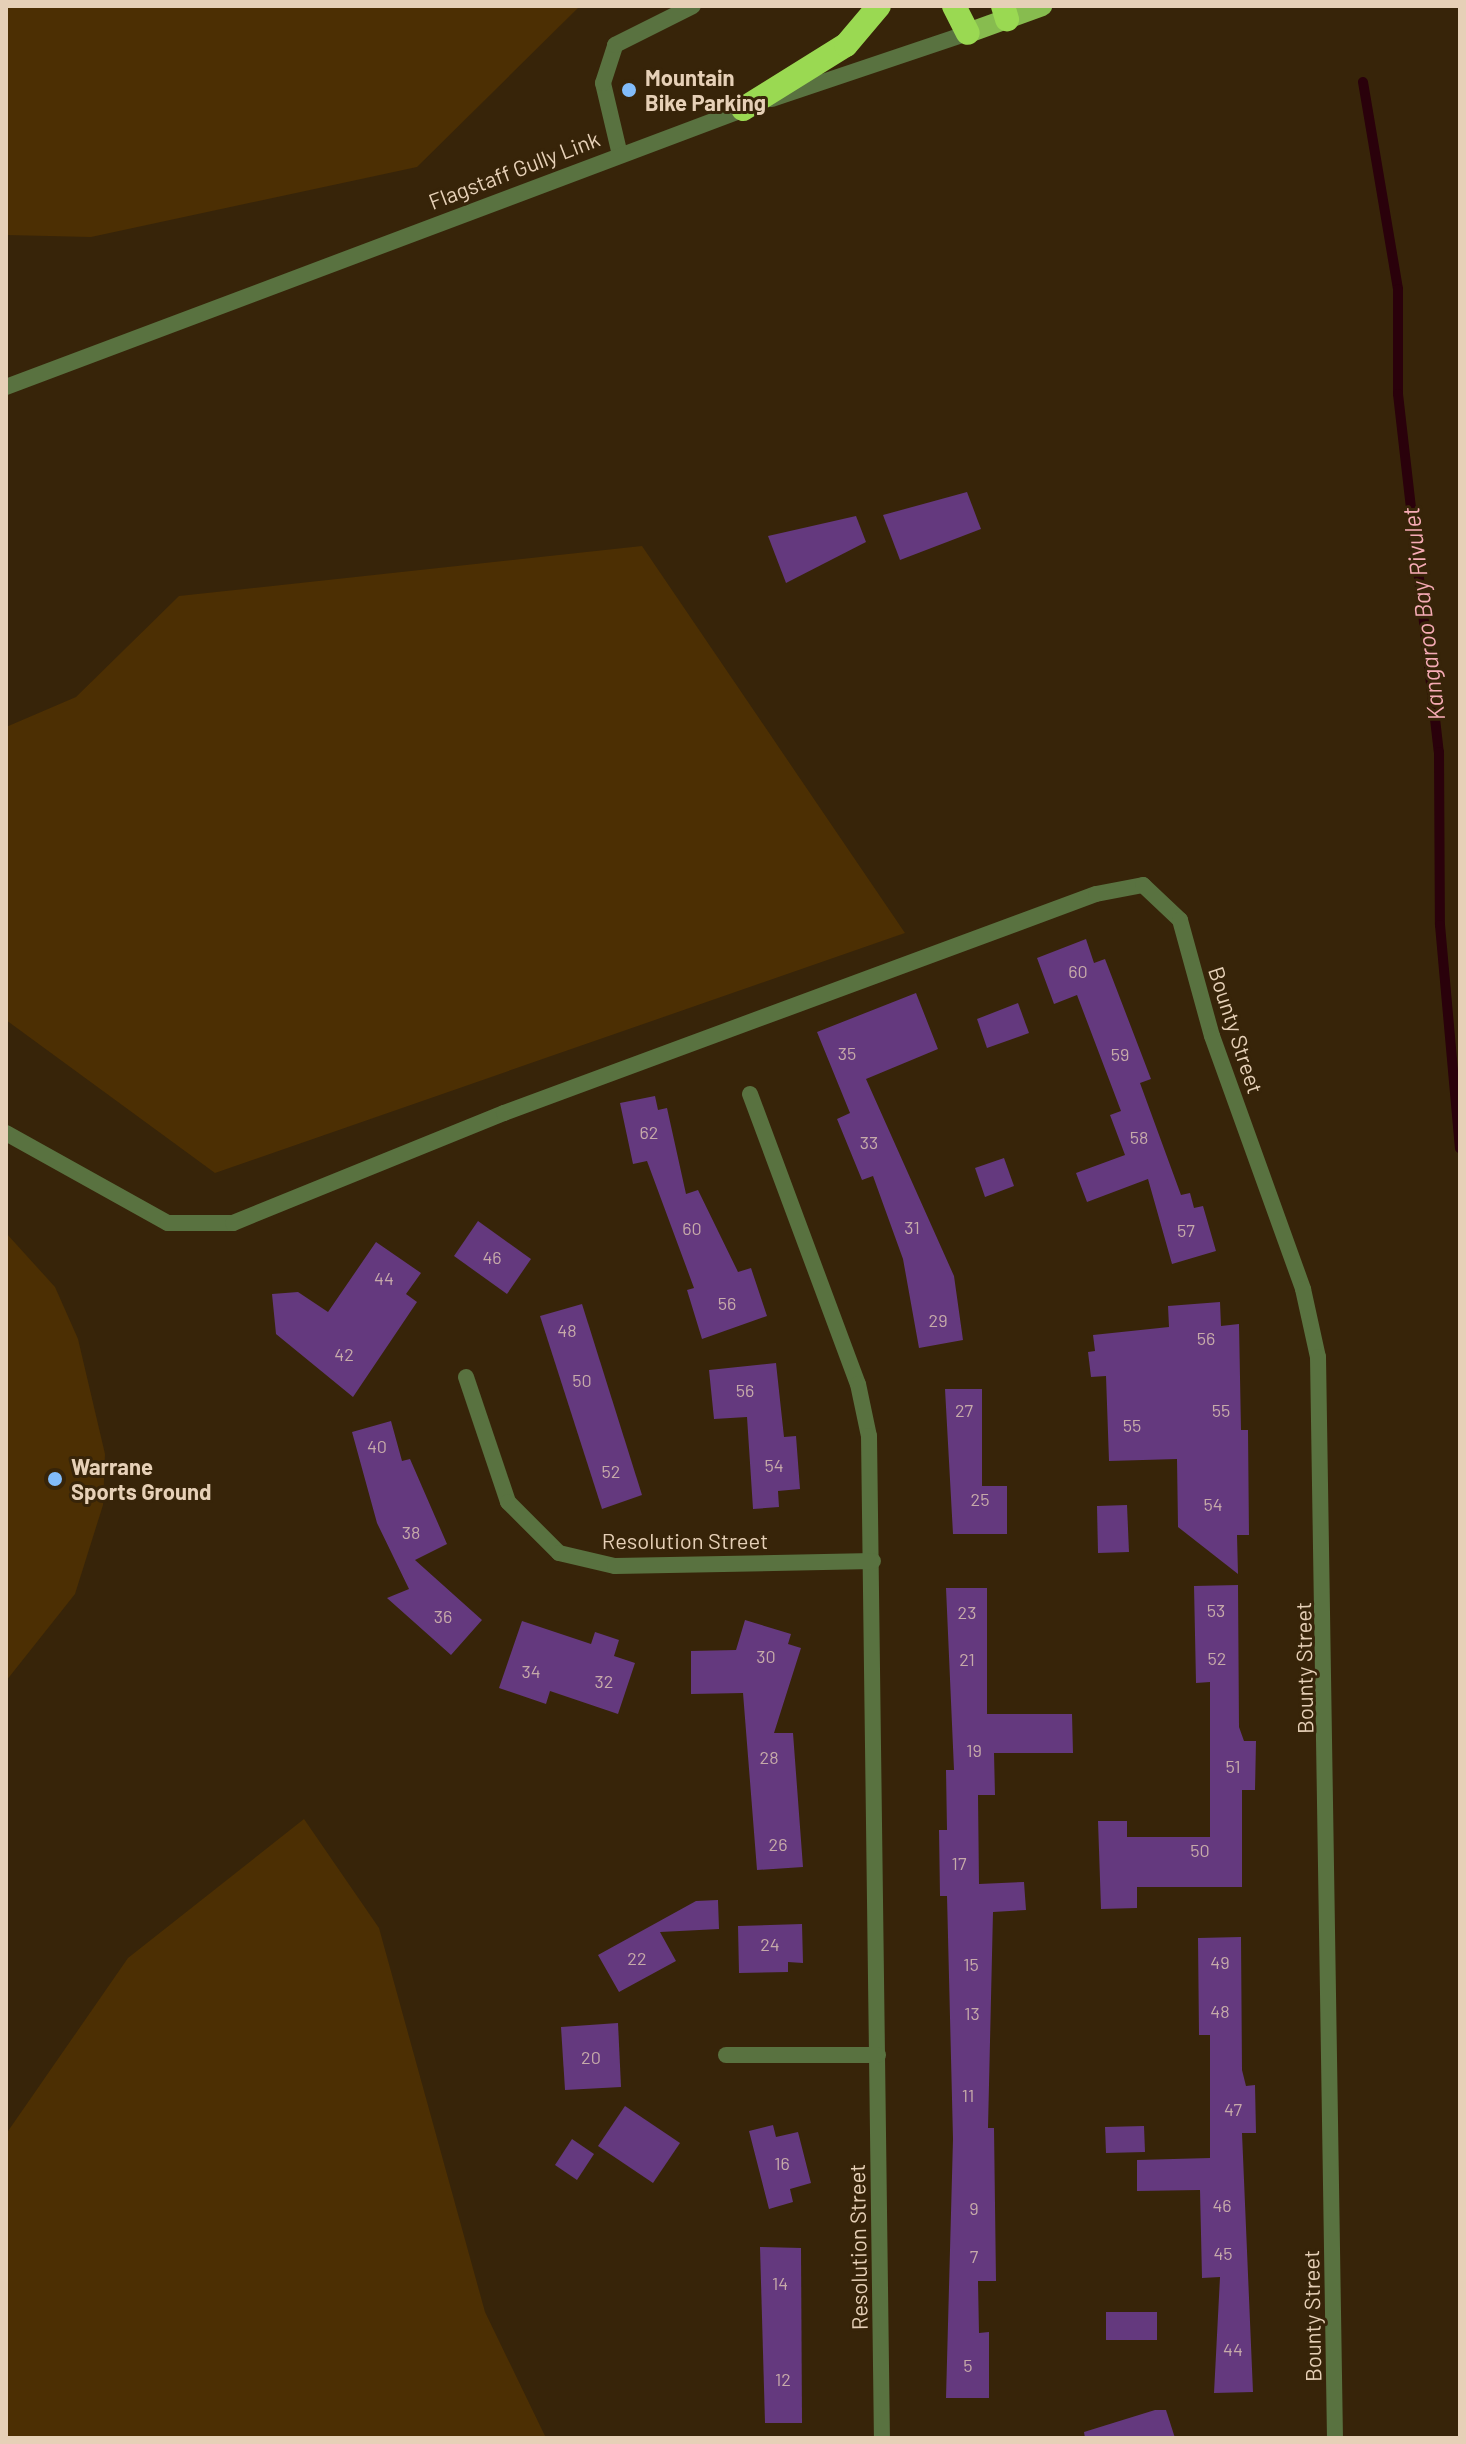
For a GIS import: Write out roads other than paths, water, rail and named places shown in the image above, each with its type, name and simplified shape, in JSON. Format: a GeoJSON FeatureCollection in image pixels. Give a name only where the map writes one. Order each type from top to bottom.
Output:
{"type":"FeatureCollection","features":[{"type":"Feature","properties":{"kind":"highway"},"geometry":{"type":"LineString","coordinates":[[743,109],[846,45],[879,6]]}},
{"type":"Feature","properties":{"kind":"highway"},"geometry":{"type":"LineString","coordinates":[[954,6],[968,33]]}},
{"type":"Feature","properties":{"kind":"main road","name":"Flagstaff Gully Link"},"geometry":{"type":"LineString","coordinates":[[968,33],[1005,13],[1042,6]]}},
{"type":"Feature","properties":{"kind":"street"},"geometry":{"type":"LineString","coordinates":[[620,155],[603,83],[615,45],[693,6]]}},
{"type":"Feature","properties":{"kind":"street","name":"Flagstaff Gully Link"},"geometry":{"type":"LineString","coordinates":[[6,387],[743,109],[968,33]]}},
{"type":"Feature","properties":{"kind":"street","name":"Bounty Street"},"geometry":{"type":"LineString","coordinates":[[6,1133],[168,1223],[233,1223],[518,1107],[1096,894],[1143,885],[1180,920],[1212,1036],[1299,1276],[1318,1357],[1335,2438]]}},
{"type":"Feature","properties":{"kind":"street","name":"Resolution Street"},"geometry":{"type":"LineString","coordinates":[[750,1094],[866,1411],[873,1561],[882,2438]]}},
{"type":"Feature","properties":{"kind":"street","name":"Resolution Street"},"geometry":{"type":"LineString","coordinates":[[466,1377],[508,1502],[559,1553],[615,1566],[873,1561]]}},
{"type":"Feature","properties":{"kind":"street"},"geometry":{"type":"LineString","coordinates":[[726,2055],[878,2055]]}},
{"type":"Feature","properties":{"kind":"waterway","name":"Kangaroo Bay Rivulet"},"geometry":{"type":"LineString","coordinates":[[1363,82],[1398,289],[1398,394],[1439,752],[1440,925],[1460,1148]]}},
{"type":"Feature","properties":{"kind":"place","name":"Mountain Bike Parking"},"geometry":{"type":"Point","coordinates":[629,90]}},
{"type":"Feature","properties":{"kind":"place","name":"Warrane Sports Ground"},"geometry":{"type":"Point","coordinates":[55,1479]}}]}
